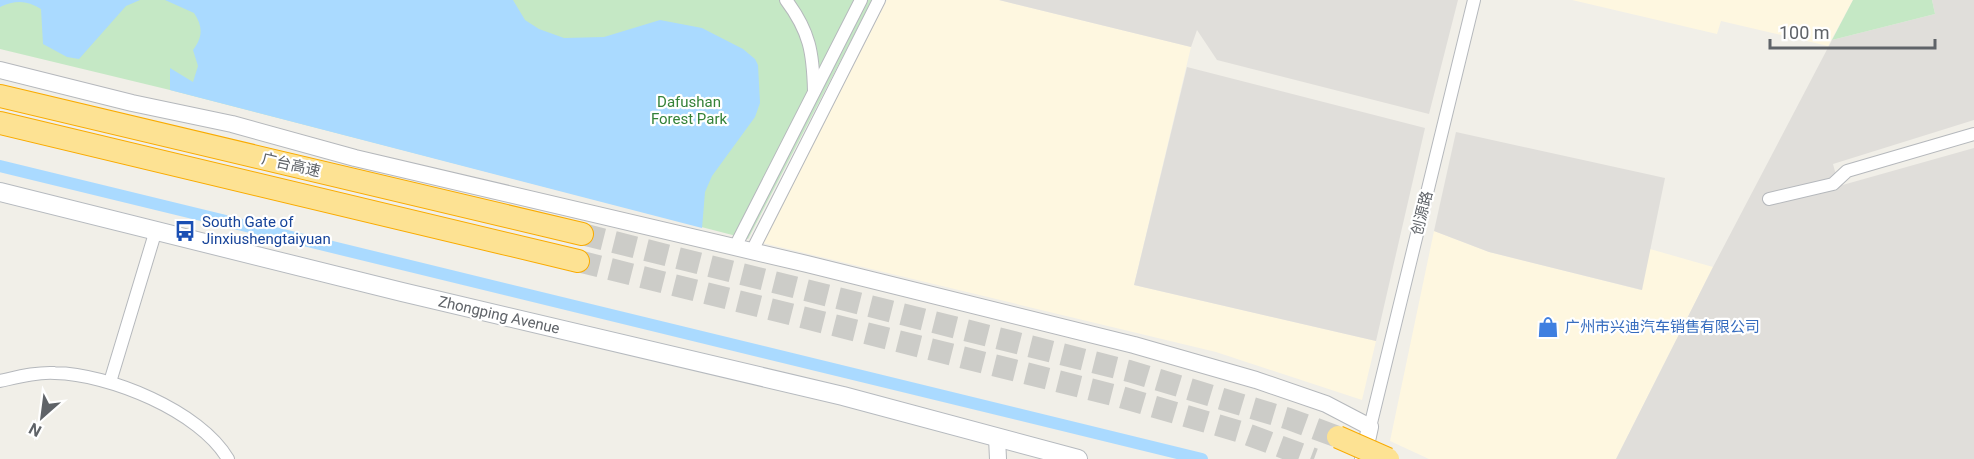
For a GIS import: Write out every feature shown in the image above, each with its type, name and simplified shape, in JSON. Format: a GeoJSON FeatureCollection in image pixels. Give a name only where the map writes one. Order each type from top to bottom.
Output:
{"type":"FeatureCollection","features":[{"type":"Feature","properties":{"kind":"highway","name":"广台高速"},"geometry":{"type":"LineString","coordinates":[[0,96],[582,234]]}},
{"type":"Feature","properties":{"kind":"highway","name":"广台高速"},"geometry":{"type":"LineString","coordinates":[[0,123],[578,261]]}},
{"type":"Feature","properties":{"kind":"highway"},"geometry":{"type":"LineString","coordinates":[[1338,437],[1388,459]]}},
{"type":"Feature","properties":{"kind":"main road","name":"Zhongping Avenue"},"geometry":{"type":"LineString","coordinates":[[0,192],[402,292],[831,393],[1078,459]]}},
{"type":"Feature","properties":{"kind":"street"},"geometry":{"type":"LineString","coordinates":[[786,0],[803,27],[811,47],[814,93]]}},
{"type":"Feature","properties":{"kind":"street"},"geometry":{"type":"LineString","coordinates":[[743,249],[814,93],[861,0]]}},
{"type":"Feature","properties":{"kind":"street"},"geometry":{"type":"LineString","coordinates":[[743,249],[879,0]]}},
{"type":"Feature","properties":{"kind":"street","name":"创源路"},"geometry":{"type":"LineString","coordinates":[[1370,427],[1474,0]]}},
{"type":"Feature","properties":{"kind":"street"},"geometry":{"type":"LineString","coordinates":[[0,70],[132,103],[232,124],[355,158],[743,249],[1134,345],[1256,380],[1326,404],[1370,427],[1363,459]]}},
{"type":"Feature","properties":{"kind":"street"},"geometry":{"type":"LineString","coordinates":[[1770,199],[1833,184],[1847,171],[1974,134]]}},
{"type":"Feature","properties":{"kind":"street"},"geometry":{"type":"LineString","coordinates":[[110,382],[156,230]]}},
{"type":"Feature","properties":{"kind":"street"},"geometry":{"type":"LineString","coordinates":[[0,381],[28,375],[55,373],[110,382],[149,397],[183,417],[208,436],[228,459]]}},
{"type":"Feature","properties":{"kind":"street"},"geometry":{"type":"LineString","coordinates":[[998,437],[998,459]]}},
{"type":"Feature","properties":{"kind":"shaded area"},"geometry":{"type":"Polygon","coordinates":[[[887,0],[999,0],[1191,47],[1134,285],[1376,341],[1362,400],[1216,352],[763,243],[887,0]]]}},
{"type":"Feature","properties":{"kind":"shaded area"},"geometry":{"type":"Polygon","coordinates":[[[999,0],[1458,0],[1429,114],[1217,60],[1197,30],[1191,47],[999,0]]]}},
{"type":"Feature","properties":{"kind":"shaded area"},"geometry":{"type":"Polygon","coordinates":[[[1572,0],[1853,0],[1828,46],[1721,21],[1717,34],[1572,0]]]}},
{"type":"Feature","properties":{"kind":"shaded area"},"geometry":{"type":"Polygon","coordinates":[[[1932,0],[1974,0],[1974,120],[1833,164],[1839,186],[1974,148],[1974,459],[1616,459],[1832,40],[1935,14],[1932,0]]]}},
{"type":"Feature","properties":{"kind":"shaded area"},"geometry":{"type":"Polygon","coordinates":[[[1187,67],[1425,128],[1376,341],[1134,285],[1187,67]]]}},
{"type":"Feature","properties":{"kind":"shaded area"},"geometry":{"type":"Polygon","coordinates":[[[1456,132],[1665,178],[1642,290],[1489,252],[1434,231],[1456,132]]]}},
{"type":"Feature","properties":{"kind":"shaded area","name":"广州市兴迪汽车销售有限公司"},"geometry":{"type":"Polygon","coordinates":[[[1434,231],[1489,252],[1641,290],[1650,249],[1713,267],[1616,459],[1429,459],[1390,441],[1434,231]]]}},
{"type":"Feature","properties":{"kind":"green space","name":"Dafushan Forest Park"},"geometry":{"type":"Polygon","coordinates":[[[0,0],[872,0],[748,239],[170,90],[0,49],[0,0]]]}},
{"type":"Feature","properties":{"kind":"green space"},"geometry":{"type":"Polygon","coordinates":[[[1853,0],[1932,0],[1935,14],[1832,40],[1853,0]]]}},
{"type":"Feature","properties":{"kind":"water"},"geometry":{"type":"Polygon","coordinates":[[[0,0],[140,0],[126,6],[79,59],[67,57],[43,44],[41,9],[21,2],[0,7],[0,0]]]}},
{"type":"Feature","properties":{"kind":"water","name":"Dafushan Forest Park"},"geometry":{"type":"Polygon","coordinates":[[[165,0],[513,0],[525,20],[539,29],[564,38],[604,37],[660,20],[702,28],[743,49],[755,59],[758,65],[760,103],[755,117],[712,176],[705,192],[702,228],[170,90],[170,68],[193,82],[198,66],[193,50],[199,41],[201,32],[194,13],[165,0]]]}},
{"type":"Feature","properties":{"kind":"waterway"},"geometry":{"type":"LineString","coordinates":[[0,166],[1202,459]]}},
{"type":"Feature","properties":{"kind":"tunnel"},"geometry":{"type":"LineString","coordinates":[[582,234],[1129,371],[1289,419],[1338,437]]}},
{"type":"Feature","properties":{"kind":"tunnel"},"geometry":{"type":"LineString","coordinates":[[578,261],[1121,397],[1241,432],[1314,459]]}},
{"type":"Feature","properties":{"kind":"place","name":"South Gate of Jinxiushengtaiyuan"},"geometry":{"type":"Point","coordinates":[185,231]}},
{"type":"Feature","properties":{"kind":"place","name":"广州市兴迪汽车销售有限公司"},"geometry":{"type":"Point","coordinates":[1548,327]}}]}
